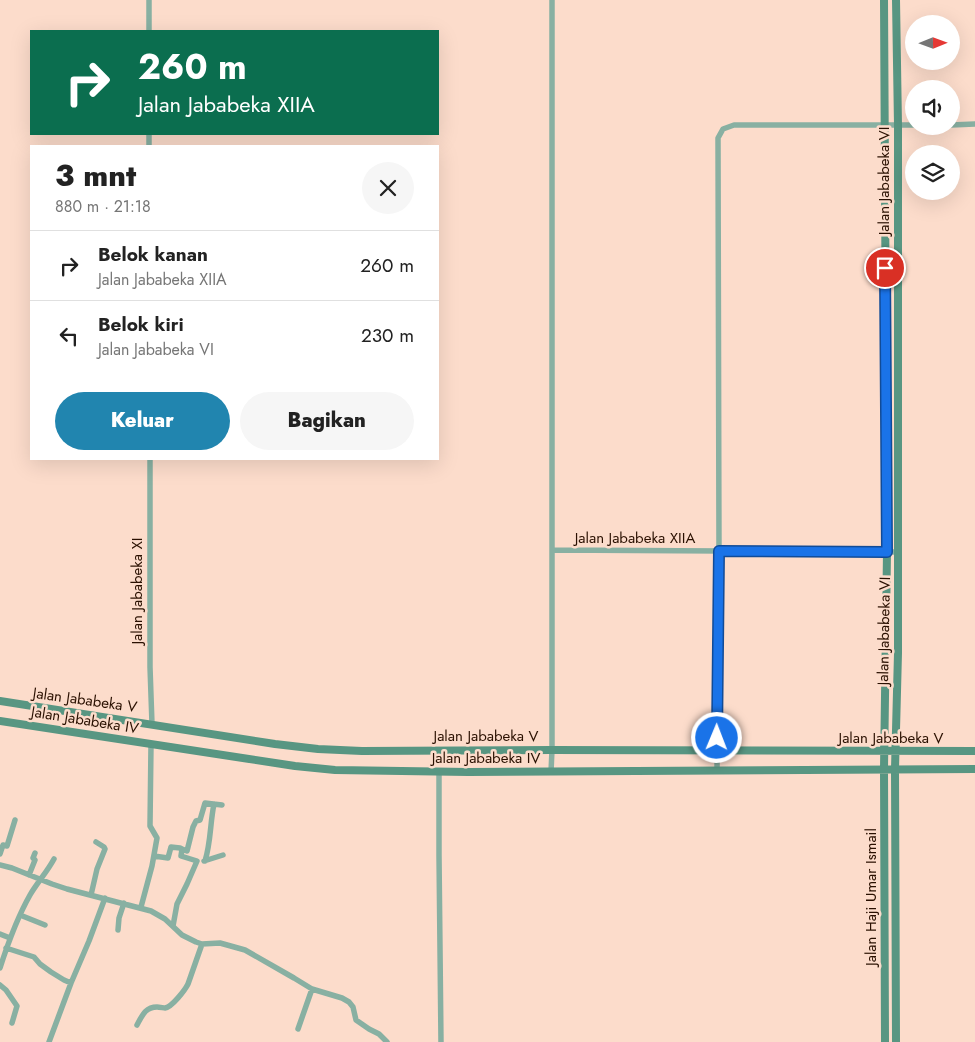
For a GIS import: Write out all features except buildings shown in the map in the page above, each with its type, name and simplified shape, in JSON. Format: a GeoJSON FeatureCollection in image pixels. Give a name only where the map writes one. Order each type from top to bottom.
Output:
{"type":"FeatureCollection","features":[{"type":"Feature","properties":{"kind":"street"},"geometry":{"type":"LineString","coordinates":[[149,0],[149,30]]}},
{"type":"Feature","properties":{"kind":"street"},"geometry":{"type":"LineString","coordinates":[[551,772],[552,0]]}},
{"type":"Feature","properties":{"kind":"street","name":"Jalan Jababeka VI"},"geometry":{"type":"LineString","coordinates":[[884,0],[887,552],[885,752]]}},
{"type":"Feature","properties":{"kind":"street","name":"Jalan Jababeka VI"},"geometry":{"type":"LineString","coordinates":[[896,0],[898,125],[896,752]]}},
{"type":"Feature","properties":{"kind":"street"},"geometry":{"type":"LineString","coordinates":[[960,125],[975,124]]}},
{"type":"Feature","properties":{"kind":"street"},"geometry":{"type":"LineString","coordinates":[[717,770],[719,551],[718,138],[723,128],[734,125],[905,125]]}},
{"type":"Feature","properties":{"kind":"street","name":"Jalan Jababeka XI"},"geometry":{"type":"LineString","coordinates":[[150,460],[150,662],[152,724]]}},
{"type":"Feature","properties":{"kind":"street","name":"Jalan Jababeka XIIA"},"geometry":{"type":"LineString","coordinates":[[552,550],[898,552]]}},
{"type":"Feature","properties":{"kind":"street","name":"Jalan Jababeka V"},"geometry":{"type":"LineString","coordinates":[[0,701],[275,744],[362,751],[975,751]]}},
{"type":"Feature","properties":{"kind":"street","name":"Jalan Jababeka IV"},"geometry":{"type":"LineString","coordinates":[[0,721],[80,732],[151,745],[316,768],[439,772],[975,770]]}},
{"type":"Feature","properties":{"kind":"street"},"geometry":{"type":"LineString","coordinates":[[141,907],[157,837],[150,826],[151,745]]}},
{"type":"Feature","properties":{"kind":"street","name":"Jalan Haji Umar Ismail"},"geometry":{"type":"LineString","coordinates":[[885,752],[886,1042]]}},
{"type":"Feature","properties":{"kind":"street","name":"Jalan Haji Umar Ismail"},"geometry":{"type":"LineString","coordinates":[[896,752],[896,1042]]}},
{"type":"Feature","properties":{"kind":"street"},"geometry":{"type":"LineString","coordinates":[[439,772],[441,1042]]}},
{"type":"Feature","properties":{"kind":"street"},"geometry":{"type":"LineString","coordinates":[[154,856],[168,858],[171,847],[187,850],[193,827],[196,821],[200,820],[204,804],[222,804]]}},
{"type":"Feature","properties":{"kind":"street"},"geometry":{"type":"LineString","coordinates":[[205,861],[210,842],[214,804]]}},
{"type":"Feature","properties":{"kind":"street"},"geometry":{"type":"LineString","coordinates":[[0,854],[2,844],[6,846],[15,820]]}},
{"type":"Feature","properties":{"kind":"street"},"geometry":{"type":"LineString","coordinates":[[91,895],[97,869],[105,849],[96,842]]}},
{"type":"Feature","properties":{"kind":"street"},"geometry":{"type":"LineString","coordinates":[[182,850],[181,856],[196,860],[205,861],[223,855]]}},
{"type":"Feature","properties":{"kind":"street"},"geometry":{"type":"LineString","coordinates":[[29,875],[35,860],[33,858],[35,853]]}},
{"type":"Feature","properties":{"kind":"street"},"geometry":{"type":"LineString","coordinates":[[0,968],[20,915],[54,859]]}},
{"type":"Feature","properties":{"kind":"street"},"geometry":{"type":"LineString","coordinates":[[173,926],[177,904],[195,868],[196,860]]}},
{"type":"Feature","properties":{"kind":"street"},"geometry":{"type":"LineString","coordinates":[[0,865],[67,889],[141,907],[159,915],[182,935],[202,944],[220,943],[245,950],[312,989],[349,1002],[353,1007],[356,1020],[379,1034],[387,1042]]}},
{"type":"Feature","properties":{"kind":"street"},"geometry":{"type":"LineString","coordinates":[[49,1042],[106,898]]}},
{"type":"Feature","properties":{"kind":"street"},"geometry":{"type":"LineString","coordinates":[[118,930],[119,918],[124,903]]}},
{"type":"Feature","properties":{"kind":"street"},"geometry":{"type":"LineString","coordinates":[[20,915],[45,925]]}},
{"type":"Feature","properties":{"kind":"street"},"geometry":{"type":"LineString","coordinates":[[0,934],[10,938]]}},
{"type":"Feature","properties":{"kind":"street"},"geometry":{"type":"LineString","coordinates":[[137,1025],[146,1010],[166,1008],[185,990],[202,944]]}},
{"type":"Feature","properties":{"kind":"street"},"geometry":{"type":"LineString","coordinates":[[6,948],[34,957],[50,972],[71,983]]}},
{"type":"Feature","properties":{"kind":"street"},"geometry":{"type":"LineString","coordinates":[[0,984],[17,1006],[12,1023]]}},
{"type":"Feature","properties":{"kind":"street"},"geometry":{"type":"LineString","coordinates":[[298,1029],[312,989]]}},
{"type":"Feature","properties":{"kind":"route"},"geometry":{"type":"LineString","coordinates":[[717,738],[719,551],[887,552],[885,268]]}}]}
